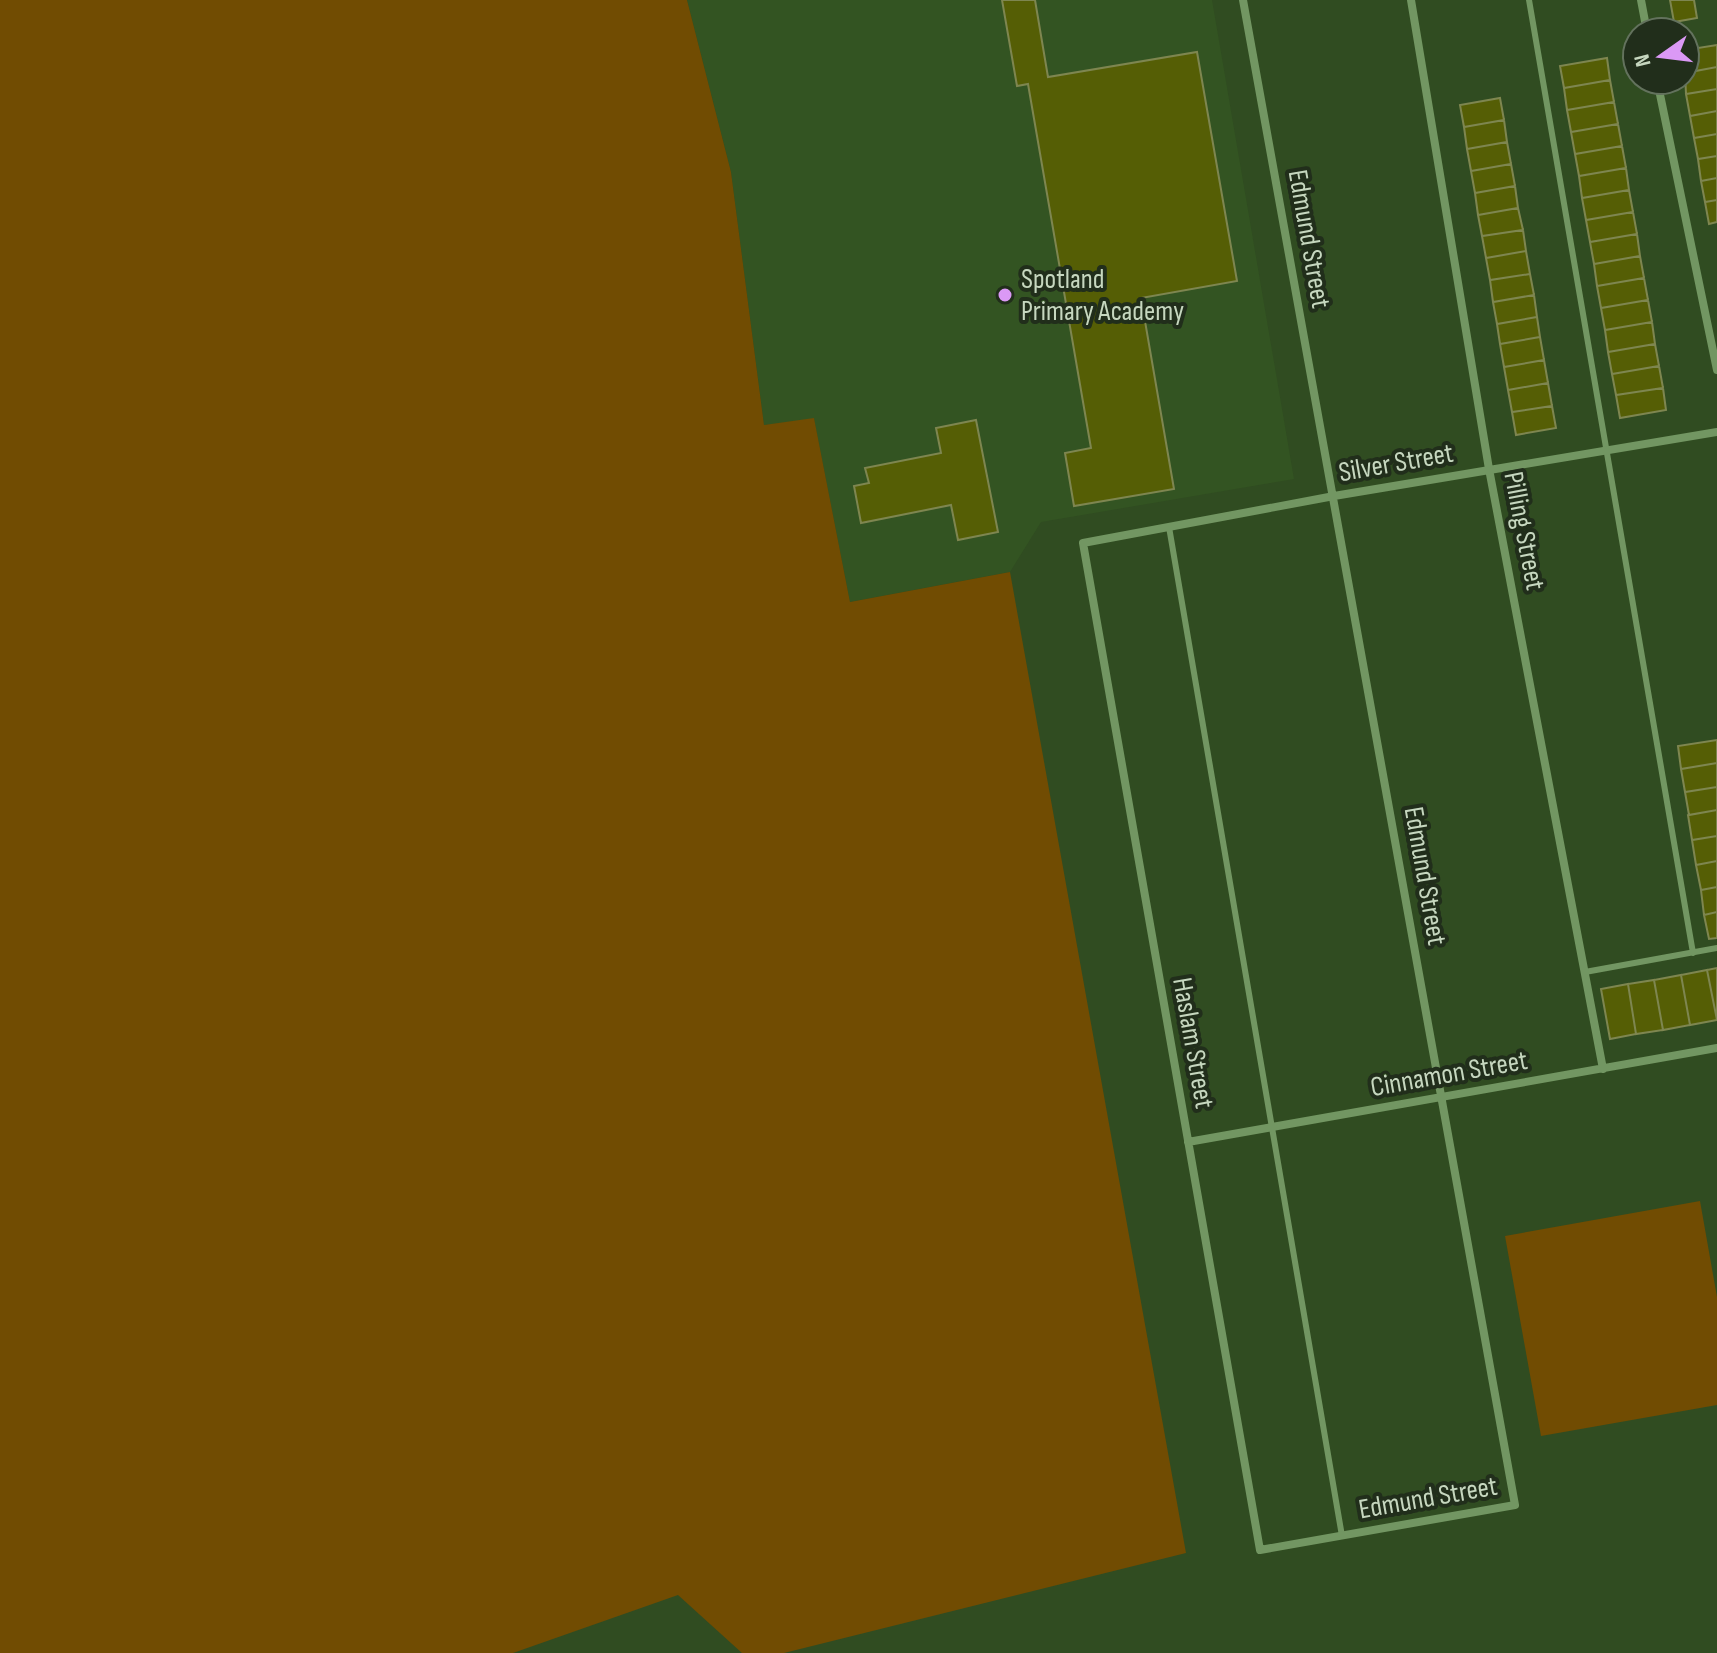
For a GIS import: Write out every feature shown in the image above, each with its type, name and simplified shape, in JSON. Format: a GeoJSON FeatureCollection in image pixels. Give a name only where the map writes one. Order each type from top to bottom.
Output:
{"type":"FeatureCollection","features":[{"type":"Feature","properties":{"kind":"street","name":"Edmund Street"},"geometry":{"type":"LineString","coordinates":[[1243,0],[1515,1505],[1260,1550]]}},
{"type":"Feature","properties":{"kind":"street","name":"Pilling Street"},"geometry":{"type":"LineString","coordinates":[[1411,0],[1489,469],[1603,1069]]}},
{"type":"Feature","properties":{"kind":"street"},"geometry":{"type":"LineString","coordinates":[[1660,96],[1717,370]]}},
{"type":"Feature","properties":{"kind":"street","name":"Silver Street"},"geometry":{"type":"LineString","coordinates":[[1083,543],[1334,496],[1717,432]]}},
{"type":"Feature","properties":{"kind":"street","name":"Haslam Street"},"geometry":{"type":"LineString","coordinates":[[1083,543],[1260,1550]]}},
{"type":"Feature","properties":{"kind":"street","name":"Cinnamon Street"},"geometry":{"type":"LineString","coordinates":[[1188,1142],[1717,1048]]}},
{"type":"Feature","properties":{"kind":"lane"},"geometry":{"type":"LineString","coordinates":[[1529,0],[1693,953]]}},
{"type":"Feature","properties":{"kind":"lane"},"geometry":{"type":"LineString","coordinates":[[1169,527],[1342,1536]]}},
{"type":"Feature","properties":{"kind":"lane"},"geometry":{"type":"LineString","coordinates":[[1585,972],[1717,948]]}},
{"type":"Feature","properties":{"kind":"shaded area"},"geometry":{"type":"Polygon","coordinates":[[[0,0],[687,0],[731,172],[764,425],[814,418],[850,602],[1010,572],[1186,1553],[784,1653],[742,1653],[678,1595],[513,1653],[0,1653],[0,0]]]}},
{"type":"Feature","properties":{"kind":"shaded area","name":"Spotland Primary Academy"},"geometry":{"type":"Polygon","coordinates":[[[687,0],[1212,0],[1294,479],[1041,522],[1010,572],[850,602],[814,419],[764,425],[731,172],[687,0]]]}},
{"type":"Feature","properties":{"kind":"shaded area"},"geometry":{"type":"Polygon","coordinates":[[[1700,1201],[1717,1297],[1717,1405],[1541,1436],[1505,1236],[1700,1201]]]}},
{"type":"Feature","properties":{"kind":"building"},"geometry":{"type":"Polygon","coordinates":[[[1002,0],[1035,0],[1048,77],[1197,52],[1237,281],[1141,298],[1174,489],[1074,506],[1065,453],[1091,448],[1028,84],[1017,86],[1002,0]]]}},
{"type":"Feature","properties":{"kind":"building"},"geometry":{"type":"Polygon","coordinates":[[[1670,0],[1694,0],[1697,16],[1673,16],[1670,0]]]}},
{"type":"Feature","properties":{"kind":"building"},"geometry":{"type":"Polygon","coordinates":[[[1717,45],[1717,67],[1701,70],[1701,48],[1717,45]]]}},
{"type":"Feature","properties":{"kind":"building"},"geometry":{"type":"Polygon","coordinates":[[[1607,58],[1610,80],[1564,88],[1560,66],[1607,58]]]}},
{"type":"Feature","properties":{"kind":"building"},"geometry":{"type":"Polygon","coordinates":[[[1717,67],[1717,89],[1701,92],[1701,70],[1717,67]]]}},
{"type":"Feature","properties":{"kind":"building"},"geometry":{"type":"Polygon","coordinates":[[[1610,80],[1614,102],[1567,110],[1564,88],[1610,80]]]}},
{"type":"Feature","properties":{"kind":"building"},"geometry":{"type":"Polygon","coordinates":[[[1717,89],[1717,111],[1690,116],[1686,96],[1701,96],[1701,92],[1717,89]]]}},
{"type":"Feature","properties":{"kind":"building"},"geometry":{"type":"Polygon","coordinates":[[[1500,98],[1504,120],[1464,127],[1460,105],[1500,98]]]}},
{"type":"Feature","properties":{"kind":"building"},"geometry":{"type":"Polygon","coordinates":[[[1614,102],[1618,124],[1571,132],[1567,110],[1614,102]]]}},
{"type":"Feature","properties":{"kind":"building"},"geometry":{"type":"Polygon","coordinates":[[[1717,111],[1717,134],[1694,138],[1690,116],[1717,111]]]}},
{"type":"Feature","properties":{"kind":"building"},"geometry":{"type":"Polygon","coordinates":[[[1504,120],[1507,142],[1467,149],[1464,127],[1504,120]]]}},
{"type":"Feature","properties":{"kind":"building"},"geometry":{"type":"Polygon","coordinates":[[[1618,124],[1622,146],[1575,154],[1571,132],[1618,124]]]}},
{"type":"Feature","properties":{"kind":"building"},"geometry":{"type":"Polygon","coordinates":[[[1717,134],[1717,156],[1698,159],[1694,138],[1717,134]]]}},
{"type":"Feature","properties":{"kind":"building"},"geometry":{"type":"Polygon","coordinates":[[[1507,142],[1511,164],[1471,171],[1467,149],[1507,142]]]}},
{"type":"Feature","properties":{"kind":"building"},"geometry":{"type":"Polygon","coordinates":[[[1622,146],[1626,168],[1579,176],[1575,154],[1622,146]]]}},
{"type":"Feature","properties":{"kind":"building"},"geometry":{"type":"Polygon","coordinates":[[[1717,156],[1717,178],[1701,181],[1698,159],[1717,156]]]}},
{"type":"Feature","properties":{"kind":"building"},"geometry":{"type":"Polygon","coordinates":[[[1511,164],[1515,186],[1475,193],[1471,171],[1511,164]]]}},
{"type":"Feature","properties":{"kind":"building"},"geometry":{"type":"Polygon","coordinates":[[[1626,168],[1629,190],[1582,198],[1579,176],[1626,168]]]}},
{"type":"Feature","properties":{"kind":"building"},"geometry":{"type":"Polygon","coordinates":[[[1717,178],[1717,200],[1705,202],[1701,181],[1717,178]]]}},
{"type":"Feature","properties":{"kind":"building"},"geometry":{"type":"Polygon","coordinates":[[[1515,186],[1518,208],[1478,215],[1475,193],[1515,186]]]}},
{"type":"Feature","properties":{"kind":"building"},"geometry":{"type":"Polygon","coordinates":[[[1629,190],[1633,212],[1586,220],[1582,198],[1629,190]]]}},
{"type":"Feature","properties":{"kind":"building"},"geometry":{"type":"Polygon","coordinates":[[[1717,200],[1717,222],[1709,224],[1705,202],[1717,200]]]}},
{"type":"Feature","properties":{"kind":"building"},"geometry":{"type":"Polygon","coordinates":[[[1518,208],[1523,230],[1482,236],[1478,215],[1518,208]]]}},
{"type":"Feature","properties":{"kind":"building"},"geometry":{"type":"Polygon","coordinates":[[[1633,212],[1637,234],[1590,242],[1586,220],[1633,212]]]}},
{"type":"Feature","properties":{"kind":"building"},"geometry":{"type":"Polygon","coordinates":[[[1523,230],[1526,251],[1486,258],[1482,236],[1523,230]]]}},
{"type":"Feature","properties":{"kind":"building"},"geometry":{"type":"Polygon","coordinates":[[[1637,234],[1640,256],[1594,264],[1590,242],[1637,234]]]}},
{"type":"Feature","properties":{"kind":"building"},"geometry":{"type":"Polygon","coordinates":[[[1526,251],[1530,274],[1490,280],[1486,258],[1526,251]]]}},
{"type":"Feature","properties":{"kind":"building"},"geometry":{"type":"Polygon","coordinates":[[[1640,256],[1644,278],[1597,286],[1594,264],[1640,256]]]}},
{"type":"Feature","properties":{"kind":"building"},"geometry":{"type":"Polygon","coordinates":[[[1530,274],[1534,295],[1493,302],[1490,280],[1530,274]]]}},
{"type":"Feature","properties":{"kind":"building"},"geometry":{"type":"Polygon","coordinates":[[[1644,278],[1648,300],[1601,308],[1597,286],[1644,278]]]}},
{"type":"Feature","properties":{"kind":"building"},"geometry":{"type":"Polygon","coordinates":[[[1534,295],[1537,317],[1497,324],[1493,302],[1534,295]]]}},
{"type":"Feature","properties":{"kind":"building"},"geometry":{"type":"Polygon","coordinates":[[[1648,300],[1652,322],[1605,330],[1601,308],[1648,300]]]}},
{"type":"Feature","properties":{"kind":"building"},"geometry":{"type":"Polygon","coordinates":[[[1537,317],[1540,337],[1500,344],[1497,324],[1537,317]]]}},
{"type":"Feature","properties":{"kind":"building"},"geometry":{"type":"Polygon","coordinates":[[[1652,322],[1655,344],[1608,352],[1605,330],[1652,322]]]}},
{"type":"Feature","properties":{"kind":"building"},"geometry":{"type":"Polygon","coordinates":[[[1540,337],[1544,360],[1504,367],[1500,344],[1540,337]]]}},
{"type":"Feature","properties":{"kind":"building"},"geometry":{"type":"Polygon","coordinates":[[[1655,344],[1659,366],[1612,374],[1608,352],[1655,344]]]}},
{"type":"Feature","properties":{"kind":"building"},"geometry":{"type":"Polygon","coordinates":[[[1544,360],[1548,383],[1508,390],[1504,367],[1544,360]]]}},
{"type":"Feature","properties":{"kind":"building"},"geometry":{"type":"Polygon","coordinates":[[[1659,366],[1663,388],[1616,395],[1612,374],[1659,366]]]}},
{"type":"Feature","properties":{"kind":"building"},"geometry":{"type":"Polygon","coordinates":[[[1548,383],[1552,406],[1512,412],[1508,390],[1548,383]]]}},
{"type":"Feature","properties":{"kind":"building"},"geometry":{"type":"Polygon","coordinates":[[[1663,388],[1666,410],[1620,418],[1616,395],[1663,388]]]}},
{"type":"Feature","properties":{"kind":"building"},"geometry":{"type":"Polygon","coordinates":[[[1552,406],[1556,428],[1516,435],[1512,412],[1552,406]]]}},
{"type":"Feature","properties":{"kind":"building"},"geometry":{"type":"Polygon","coordinates":[[[976,420],[998,532],[958,540],[951,505],[861,523],[854,486],[869,483],[865,468],[941,453],[936,428],[976,420]]]}},
{"type":"Feature","properties":{"kind":"building"},"geometry":{"type":"Polygon","coordinates":[[[1717,740],[1717,763],[1681,769],[1678,746],[1717,740]]]}},
{"type":"Feature","properties":{"kind":"building"},"geometry":{"type":"Polygon","coordinates":[[[1717,763],[1717,787],[1685,792],[1681,769],[1717,763]]]}},
{"type":"Feature","properties":{"kind":"building"},"geometry":{"type":"Polygon","coordinates":[[[1717,787],[1717,810],[1689,815],[1685,792],[1717,787]]]}},
{"type":"Feature","properties":{"kind":"building"},"geometry":{"type":"Polygon","coordinates":[[[1717,810],[1717,836],[1692,840],[1688,815],[1717,810]]]}},
{"type":"Feature","properties":{"kind":"building"},"geometry":{"type":"Polygon","coordinates":[[[1717,836],[1717,861],[1696,865],[1692,840],[1717,836]]]}},
{"type":"Feature","properties":{"kind":"building"},"geometry":{"type":"Polygon","coordinates":[[[1717,861],[1717,887],[1701,890],[1696,865],[1717,861]]]}},
{"type":"Feature","properties":{"kind":"building"},"geometry":{"type":"Polygon","coordinates":[[[1717,887],[1717,912],[1704,915],[1701,890],[1717,887]]]}},
{"type":"Feature","properties":{"kind":"building"},"geometry":{"type":"Polygon","coordinates":[[[1717,912],[1717,938],[1709,939],[1704,915],[1717,912]]]}},
{"type":"Feature","properties":{"kind":"building"},"geometry":{"type":"Polygon","coordinates":[[[1717,968],[1717,1020],[1707,970],[1717,968]]]}},
{"type":"Feature","properties":{"kind":"building"},"geometry":{"type":"Polygon","coordinates":[[[1707,970],[1717,1020],[1690,1025],[1681,975],[1707,970]]]}},
{"type":"Feature","properties":{"kind":"building"},"geometry":{"type":"Polygon","coordinates":[[[1681,975],[1690,1025],[1663,1030],[1654,980],[1681,975]]]}},
{"type":"Feature","properties":{"kind":"building"},"geometry":{"type":"Polygon","coordinates":[[[1654,980],[1663,1030],[1636,1034],[1628,984],[1654,980]]]}},
{"type":"Feature","properties":{"kind":"building"},"geometry":{"type":"Polygon","coordinates":[[[1628,984],[1636,1034],[1610,1039],[1601,989],[1628,984]]]}},
{"type":"Feature","properties":{"kind":"place","name":"Spotland Primary Academy"},"geometry":{"type":"Point","coordinates":[1005,295]}}]}
